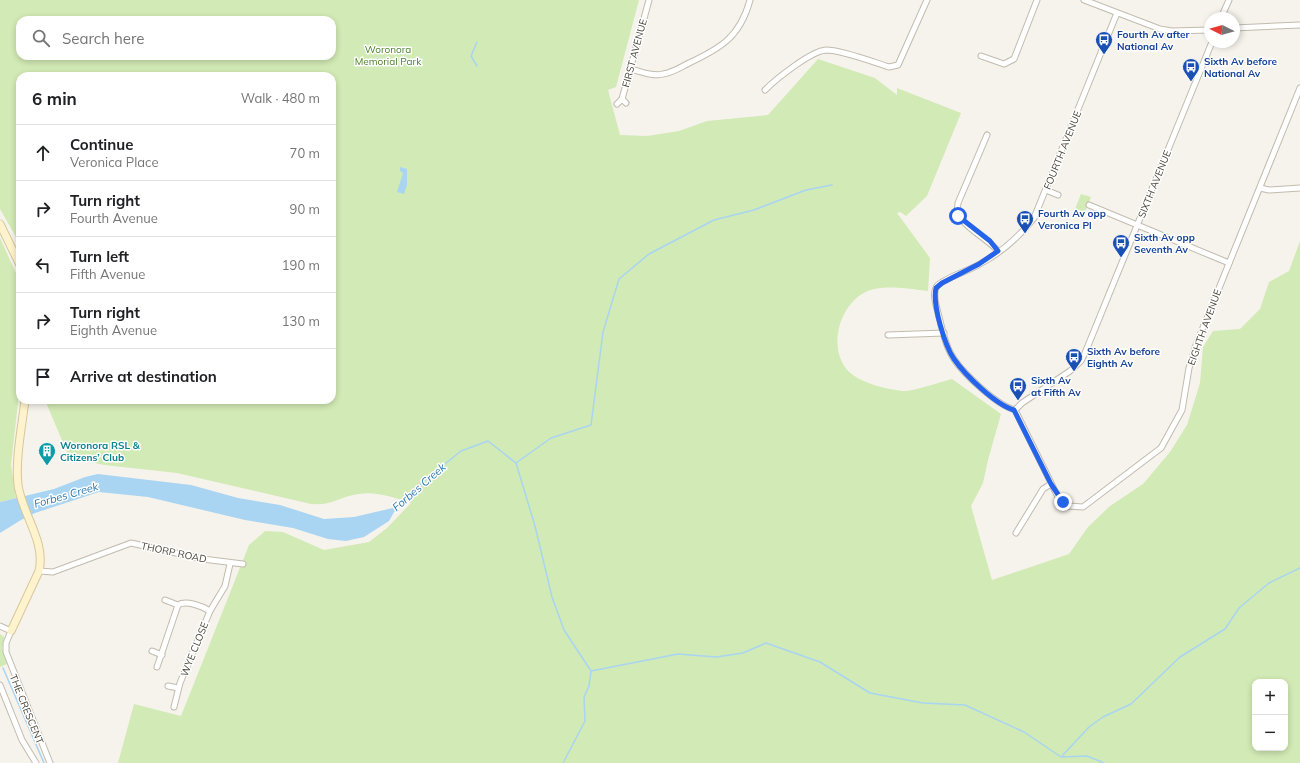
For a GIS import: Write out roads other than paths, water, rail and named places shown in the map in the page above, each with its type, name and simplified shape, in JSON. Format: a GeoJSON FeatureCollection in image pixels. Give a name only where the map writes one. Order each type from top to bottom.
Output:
{"type":"FeatureCollection","features":[{"type":"Feature","properties":{"kind":"street","name":"FIRST AVENUE"},"geometry":{"type":"LineString","coordinates":[[617,104],[624,101],[630,69],[648,0]]}},
{"type":"Feature","properties":{"kind":"street"},"geometry":{"type":"LineString","coordinates":[[630,69],[650,74],[663,74],[719,48],[729,39],[743,20],[750,0]]}},
{"type":"Feature","properties":{"kind":"street"},"geometry":{"type":"LineString","coordinates":[[765,90],[775,81],[820,51],[833,51],[889,67],[898,65],[927,0]]}},
{"type":"Feature","properties":{"kind":"street"},"geometry":{"type":"LineString","coordinates":[[981,56],[1004,64],[1014,59],[1038,0]]}},
{"type":"Feature","properties":{"kind":"street"},"geometry":{"type":"LineString","coordinates":[[1084,0],[1160,29],[1172,31],[1204,30]]}},
{"type":"Feature","properties":{"kind":"street"},"geometry":{"type":"LineString","coordinates":[[1224,12],[1229,0]]}},
{"type":"Feature","properties":{"kind":"street","name":"FOURTH AVENUE"},"geometry":{"type":"LineString","coordinates":[[944,333],[936,306],[936,288],[942,283],[979,264],[998,251],[1026,228],[1034,218],[1117,13]]}},
{"type":"Feature","properties":{"kind":"street"},"geometry":{"type":"LineString","coordinates":[[1240,28],[1300,25]]}},
{"type":"Feature","properties":{"kind":"street","name":"SIXTH AVENUE"},"geometry":{"type":"LineString","coordinates":[[1014,410],[1070,371],[1081,361],[1085,354],[1210,48]]}},
{"type":"Feature","properties":{"kind":"street","name":"EIGHTH AVENUE"},"geometry":{"type":"LineString","coordinates":[[1014,410],[1051,484],[1063,502],[1073,507],[1083,507],[1161,448],[1182,410],[1192,356],[1300,88]]}},
{"type":"Feature","properties":{"kind":"street"},"geometry":{"type":"LineString","coordinates":[[987,135],[958,203],[957,212],[962,220],[990,241],[998,251]]}},
{"type":"Feature","properties":{"kind":"street"},"geometry":{"type":"LineString","coordinates":[[1260,188],[1269,190],[1300,188]]}},
{"type":"Feature","properties":{"kind":"street"},"geometry":{"type":"LineString","coordinates":[[1046,190],[1058,195]]}},
{"type":"Feature","properties":{"kind":"street"},"geometry":{"type":"LineString","coordinates":[[1089,206],[1229,263]]}},
{"type":"Feature","properties":{"kind":"street"},"geometry":{"type":"LineString","coordinates":[[0,224],[16,257]]}},
{"type":"Feature","properties":{"kind":"street"},"geometry":{"type":"LineString","coordinates":[[888,334],[944,333],[948,349],[958,364],[995,400],[1014,410]]}},
{"type":"Feature","properties":{"kind":"street"},"geometry":{"type":"LineString","coordinates":[[0,626],[11,631],[39,571],[40,552],[20,495],[18,477],[25,404]]}},
{"type":"Feature","properties":{"kind":"street"},"geometry":{"type":"LineString","coordinates":[[1016,533],[1043,489],[1051,484]]}},
{"type":"Feature","properties":{"kind":"street","name":"THORP ROAD"},"geometry":{"type":"LineString","coordinates":[[39,571],[53,572],[131,543],[230,564],[243,564]]}},
{"type":"Feature","properties":{"kind":"street","name":"WYE CLOSE"},"geometry":{"type":"LineString","coordinates":[[174,707],[178,688],[210,611],[225,586],[230,564]]}},
{"type":"Feature","properties":{"kind":"street","name":"WYE CLOSE"},"geometry":{"type":"LineString","coordinates":[[165,600],[178,605],[182,603],[199,606],[210,611]]}},
{"type":"Feature","properties":{"kind":"street"},"geometry":{"type":"LineString","coordinates":[[157,667],[178,605]]}},
{"type":"Feature","properties":{"kind":"street","name":"THE CRESCENT"},"geometry":{"type":"LineString","coordinates":[[11,631],[6,643],[6,652],[50,763]]}},
{"type":"Feature","properties":{"kind":"street"},"geometry":{"type":"LineString","coordinates":[[152,651],[162,655]]}},
{"type":"Feature","properties":{"kind":"street","name":"THE CRESCENT"},"geometry":{"type":"LineString","coordinates":[[0,685],[22,740],[36,763]]}},
{"type":"Feature","properties":{"kind":"street","name":"WYE CLOSE"},"geometry":{"type":"LineString","coordinates":[[168,686],[178,688]]}},
{"type":"Feature","properties":{"kind":"water"},"geometry":{"type":"Polygon","coordinates":[[[400,167],[407,169],[407,185],[404,194],[397,192],[403,173],[400,171],[400,167]]]}},
{"type":"Feature","properties":{"kind":"water","name":"Forbes Creek"},"geometry":{"type":"Polygon","coordinates":[[[98,474],[191,485],[238,498],[280,505],[324,519],[354,517],[397,507],[389,521],[364,537],[346,541],[328,539],[293,528],[245,520],[148,497],[99,492],[35,513],[0,533],[0,502],[54,489],[85,477],[98,474]]]}},
{"type":"Feature","properties":{"kind":"waterway"},"geometry":{"type":"LineString","coordinates":[[477,42],[471,56],[477,66]]}},
{"type":"Feature","properties":{"kind":"waterway"},"geometry":{"type":"LineString","coordinates":[[516,463],[551,438],[591,425],[603,332],[619,279],[649,254],[714,220],[754,210],[806,190],[832,185]]}},
{"type":"Feature","properties":{"kind":"waterway","name":"Forbes Creek"},"geometry":{"type":"LineString","coordinates":[[396,508],[425,480],[461,451],[488,441],[516,463],[535,526],[552,597],[564,630],[591,671],[589,686],[584,697],[585,721],[563,763]]}},
{"type":"Feature","properties":{"kind":"waterway"},"geometry":{"type":"LineString","coordinates":[[1062,756],[1089,727],[1103,717],[1131,704],[1180,657],[1225,629],[1239,608],[1269,583],[1300,568]]}},
{"type":"Feature","properties":{"kind":"waterway"},"geometry":{"type":"LineString","coordinates":[[591,671],[678,654],[716,657],[743,653],[766,643],[820,662],[870,693],[923,703],[965,705],[1024,732],[1061,757],[1087,756],[1104,763]]}},
{"type":"Feature","properties":{"kind":"waterway"},"geometry":{"type":"LineString","coordinates":[[3,668],[44,763]]}},
{"type":"Feature","properties":{"kind":"place","name":"Fourth Av after National Av"},"geometry":{"type":"Point","coordinates":[1104,55]}},
{"type":"Feature","properties":{"kind":"place","name":"Sixth Av before National Av"},"geometry":{"type":"Point","coordinates":[1191,82]}},
{"type":"Feature","properties":{"kind":"place","name":"Fourth Av opp Veronica Pl"},"geometry":{"type":"Point","coordinates":[1025,234]}},
{"type":"Feature","properties":{"kind":"place","name":"Sixth Av opp Seventh Av"},"geometry":{"type":"Point","coordinates":[1121,258]}},
{"type":"Feature","properties":{"kind":"place","name":"Sixth Av before Eighth Av"},"geometry":{"type":"Point","coordinates":[1074,372]}},
{"type":"Feature","properties":{"kind":"place","name":"Sixth Av at Fifth Av"},"geometry":{"type":"Point","coordinates":[1018,401]}},
{"type":"Feature","properties":{"kind":"place","name":"Woronora RSL & Citizens’ Club"},"geometry":{"type":"Point","coordinates":[47,466]}},
{"type":"Feature","properties":{"kind":"park label","name":"Woronora Memorial Park"},"geometry":{"type":"Point","coordinates":[388,54]}}]}
